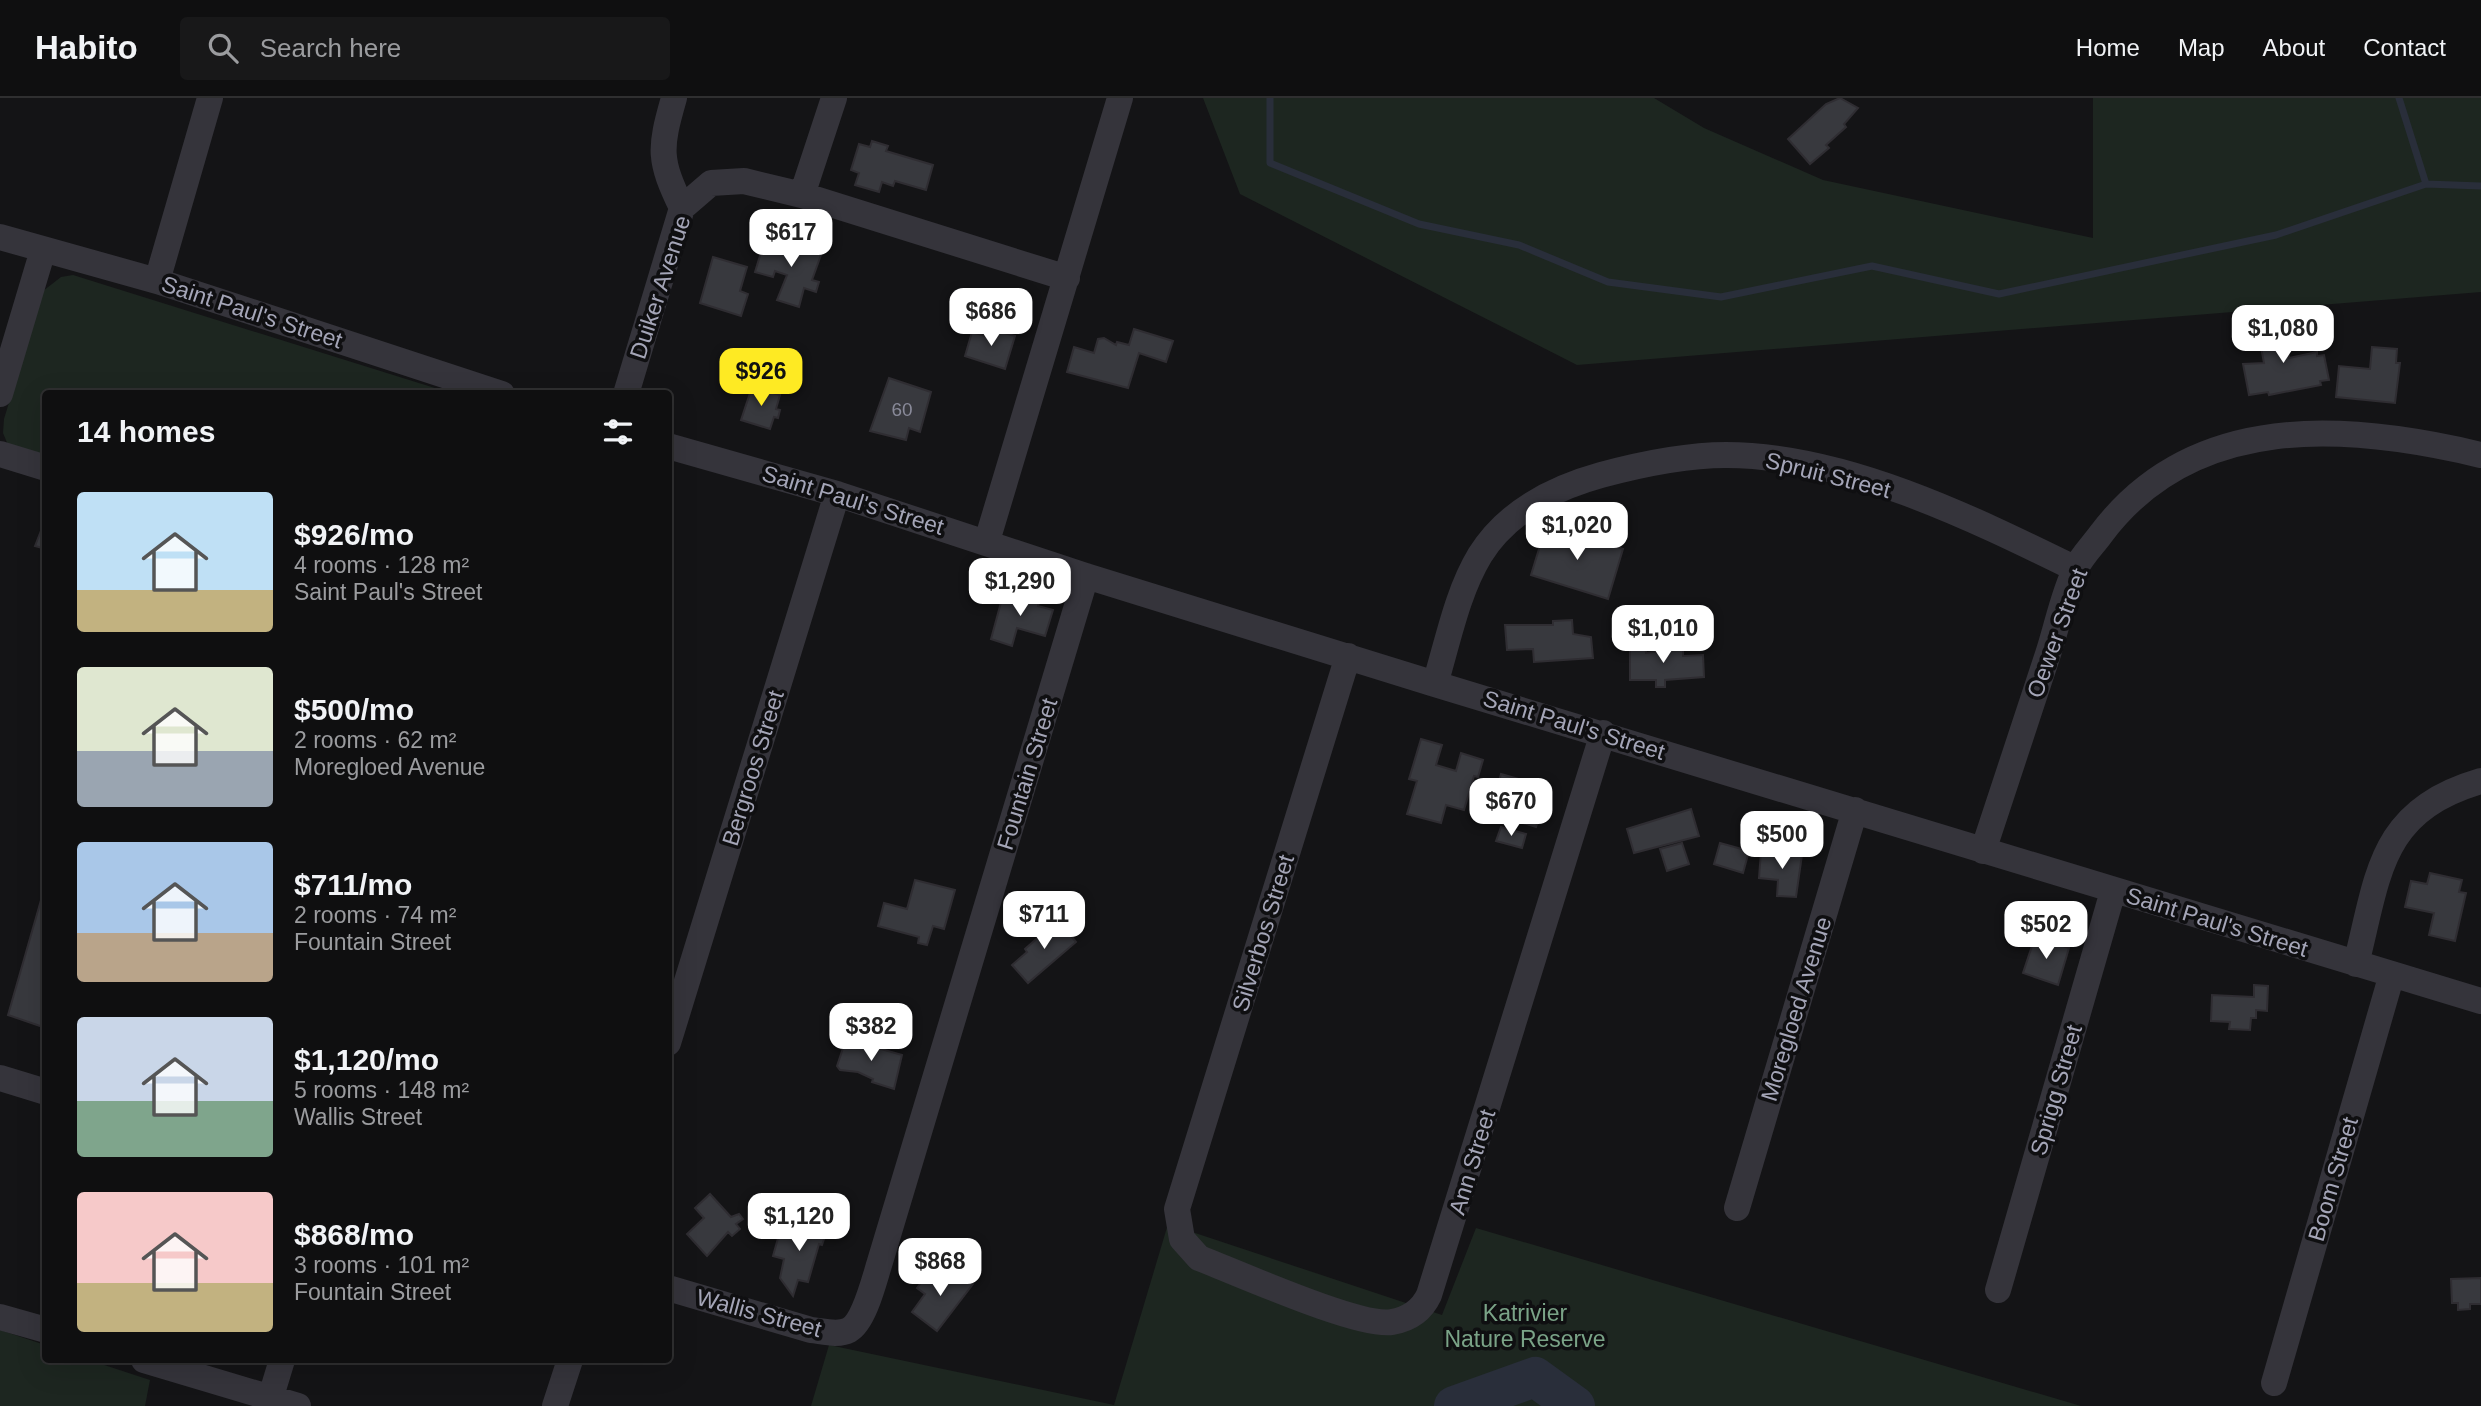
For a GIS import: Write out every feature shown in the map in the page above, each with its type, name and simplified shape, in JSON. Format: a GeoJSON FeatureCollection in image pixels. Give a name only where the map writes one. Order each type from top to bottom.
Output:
{"type":"FeatureCollection","features":[{"type":"Feature","properties":{"kind":"street"},"geometry":{"type":"LineString","coordinates":[[157,281],[210,98]]}},
{"type":"Feature","properties":{"kind":"street"},"geometry":{"type":"LineString","coordinates":[[674,98],[662,155],[665,172],[682,208]]}},
{"type":"Feature","properties":{"kind":"street"},"geometry":{"type":"LineString","coordinates":[[802,195],[834,98]]}},
{"type":"Feature","properties":{"kind":"street"},"geometry":{"type":"LineString","coordinates":[[987,541],[1120,98]]}},
{"type":"Feature","properties":{"kind":"street","name":"Duiker Avenue"},"geometry":{"type":"LineString","coordinates":[[627,390],[682,208],[700,190],[724,180],[744,181],[802,195],[1067,278]]}},
{"type":"Feature","properties":{"kind":"street","name":"Saint Paul's Street"},"geometry":{"type":"LineString","coordinates":[[0,237],[157,281],[490,390]]}},
{"type":"Feature","properties":{"kind":"street"},"geometry":{"type":"LineString","coordinates":[[0,394],[43,250]]}},
{"type":"Feature","properties":{"kind":"street","name":"Oewer Street"},"geometry":{"type":"LineString","coordinates":[[1983,851],[2076,569],[2118,511],[2146,485],[2193,459],[2228,446],[2271,436],[2311,433],[2421,442],[2481,455]]}},
{"type":"Feature","properties":{"kind":"street","name":"Saint Paul's Street"},"geometry":{"type":"LineString","coordinates":[[672,447],[837,494],[987,541],[1086,576],[1435,684],[2481,1001]]}},
{"type":"Feature","properties":{"kind":"street"},"geometry":{"type":"LineString","coordinates":[[0,454],[42,467]]}},
{"type":"Feature","properties":{"kind":"street","name":"Spruit Street"},"geometry":{"type":"LineString","coordinates":[[1435,684],[1466,582],[1494,537],[1528,506],[1568,484],[1635,465],[1727,455],[1777,458],[1815,466],[1941,506],[2076,569]]}},
{"type":"Feature","properties":{"kind":"street","name":"Bergroos Street"},"geometry":{"type":"LineString","coordinates":[[672,1029],[837,494]]}},
{"type":"Feature","properties":{"kind":"street","name":"Fountain Street"},"geometry":{"type":"LineString","coordinates":[[850,1329],[870,1295],[1086,576]]}},
{"type":"Feature","properties":{"kind":"street","name":"Silverbos Street"},"geometry":{"type":"LineString","coordinates":[[1177,1209],[1348,656]]}},
{"type":"Feature","properties":{"kind":"street","name":"Ann Street"},"geometry":{"type":"LineString","coordinates":[[1177,1209],[1182,1239],[1199,1258],[1370,1321],[1392,1322],[1406,1319],[1420,1309],[1429,1294],[1446,1246],[1603,733]]}},
{"type":"Feature","properties":{"kind":"street"},"geometry":{"type":"LineString","coordinates":[[2356,964],[2376,883],[2398,834],[2422,807],[2439,796],[2481,781]]}},
{"type":"Feature","properties":{"kind":"street","name":"Moregloed Avenue"},"geometry":{"type":"LineString","coordinates":[[1737,1208],[1855,810]]}},
{"type":"Feature","properties":{"kind":"street","name":"Sprigg Street"},"geometry":{"type":"LineString","coordinates":[[1998,1290],[2113,891]]}},
{"type":"Feature","properties":{"kind":"street","name":"Boom Street"},"geometry":{"type":"LineString","coordinates":[[2274,1383],[2392,974]]}},
{"type":"Feature","properties":{"kind":"street"},"geometry":{"type":"LineString","coordinates":[[0,1078],[42,1091]]}},
{"type":"Feature","properties":{"kind":"street","name":"Wallis Street"},"geometry":{"type":"LineString","coordinates":[[672,1289],[811,1330],[835,1333],[850,1329]]}},
{"type":"Feature","properties":{"kind":"street"},"geometry":{"type":"LineString","coordinates":[[0,1317],[42,1329]]}},
{"type":"Feature","properties":{"kind":"street"},"geometry":{"type":"LineString","coordinates":[[153,1363],[269,1402],[298,1406]]}},
{"type":"Feature","properties":{"kind":"street"},"geometry":{"type":"LineString","coordinates":[[269,1402],[281,1363]]}},
{"type":"Feature","properties":{"kind":"street"},"geometry":{"type":"LineString","coordinates":[[555,1406],[569,1363]]}},
{"type":"Feature","properties":{"kind":"green space"},"geometry":{"type":"Polygon","coordinates":[[[1203,98],[1654,98],[1704,128],[1823,180],[2093,238],[2093,98],[2481,98],[2481,292],[1577,365],[1240,194],[1203,98]]]}},
{"type":"Feature","properties":{"kind":"green space"},"geometry":{"type":"Polygon","coordinates":[[[73,275],[441,390],[42,390],[42,458],[8,445],[3,433],[4,419],[43,291],[61,277],[73,275]]]}},
{"type":"Feature","properties":{"kind":"green space","name":"Katrivier Nature Reserve"},"geometry":{"type":"Polygon","coordinates":[[[1168,1224],[1442,1315],[1476,1228],[2081,1406],[811,1406],[829,1345],[1114,1405],[1168,1224]]]}},
{"type":"Feature","properties":{"kind":"green space"},"geometry":{"type":"Polygon","coordinates":[[[0,1330],[42,1344],[42,1363],[98,1363],[150,1380],[145,1406],[0,1406],[0,1330]]]}},
{"type":"Feature","properties":{"kind":"building"},"geometry":{"type":"Polygon","coordinates":[[[1840,98],[1858,108],[1844,124],[1846,127],[1826,145],[1829,148],[1810,164],[1788,139],[1826,104],[1840,98]]]}},
{"type":"Feature","properties":{"kind":"building"},"geometry":{"type":"Polygon","coordinates":[[[872,141],[888,146],[886,151],[933,165],[926,190],[895,181],[893,186],[882,182],[879,192],[855,185],[859,173],[851,170],[859,144],[870,147],[872,141]]]}},
{"type":"Feature","properties":{"kind":"building"},"geometry":{"type":"Polygon","coordinates":[[[784,235],[798,239],[796,244],[822,252],[812,280],[819,282],[816,292],[804,288],[799,307],[777,300],[787,275],[775,271],[773,277],[755,272],[762,249],[778,254],[784,235]]]}},
{"type":"Feature","properties":{"kind":"building"},"geometry":{"type":"Polygon","coordinates":[[[713,257],[747,267],[740,291],[748,294],[741,316],[700,303],[713,257]]]}},
{"type":"Feature","properties":{"kind":"building"},"geometry":{"type":"Polygon","coordinates":[[[2284,320],[2289,358],[2317,352],[2317,356],[2324,355],[2329,380],[2320,381],[2321,385],[2269,395],[2268,392],[2249,395],[2243,364],[2264,363],[2257,326],[2284,320]]]}},
{"type":"Feature","properties":{"kind":"building"},"geometry":{"type":"Polygon","coordinates":[[[1134,329],[1173,341],[1166,362],[1139,353],[1128,388],[1067,372],[1074,347],[1094,353],[1098,339],[1104,338],[1116,345],[1117,342],[1129,345],[1134,329]]]}},
{"type":"Feature","properties":{"kind":"building"},"geometry":{"type":"Polygon","coordinates":[[[994,330],[1015,336],[1005,369],[965,356],[972,332],[992,338],[994,330]]]}},
{"type":"Feature","properties":{"kind":"building"},"geometry":{"type":"Polygon","coordinates":[[[2372,347],[2397,349],[2396,363],[2400,363],[2395,403],[2336,397],[2339,366],[2370,369],[2372,347]]]}},
{"type":"Feature","properties":{"kind":"building"},"geometry":{"type":"Polygon","coordinates":[[[889,378],[931,392],[920,432],[909,428],[906,440],[870,431],[889,378]]]}},
{"type":"Feature","properties":{"kind":"building"},"geometry":{"type":"Polygon","coordinates":[[[752,387],[780,395],[776,409],[780,410],[778,418],[774,417],[770,429],[741,420],[752,387]]]}},
{"type":"Feature","properties":{"kind":"building"},"geometry":{"type":"Polygon","coordinates":[[[1546,526],[1623,549],[1608,599],[1531,575],[1546,526]]]}},
{"type":"Feature","properties":{"kind":"building"},"geometry":{"type":"Polygon","coordinates":[[[42,528],[42,548],[35,546],[42,528]]]}},
{"type":"Feature","properties":{"kind":"building"},"geometry":{"type":"Polygon","coordinates":[[[1020,593],[1040,599],[1038,606],[1053,610],[1045,636],[1017,628],[1012,646],[991,639],[1003,595],[1018,599],[1020,593]]]}},
{"type":"Feature","properties":{"kind":"building"},"geometry":{"type":"Polygon","coordinates":[[[1572,620],[1573,634],[1591,637],[1593,658],[1534,662],[1533,649],[1507,650],[1505,625],[1553,625],[1553,621],[1572,620]]]}},
{"type":"Feature","properties":{"kind":"building"},"geometry":{"type":"Polygon","coordinates":[[[1630,641],[1645,641],[1646,653],[1683,649],[1683,656],[1703,655],[1704,677],[1665,680],[1665,687],[1656,687],[1656,680],[1630,680],[1630,641]]]}},
{"type":"Feature","properties":{"kind":"building"},"geometry":{"type":"Polygon","coordinates":[[[1421,739],[1442,745],[1436,765],[1456,771],[1461,753],[1483,760],[1478,777],[1474,776],[1464,810],[1446,805],[1441,823],[1407,814],[1417,781],[1409,779],[1421,739]]]}},
{"type":"Feature","properties":{"kind":"building"},"geometry":{"type":"Polygon","coordinates":[[[1501,774],[1522,780],[1520,787],[1546,795],[1536,827],[1510,819],[1508,825],[1488,819],[1501,774]]]}},
{"type":"Feature","properties":{"kind":"building"},"geometry":{"type":"Polygon","coordinates":[[[1691,809],[1699,836],[1634,853],[1627,829],[1691,809]]]}},
{"type":"Feature","properties":{"kind":"building"},"geometry":{"type":"Polygon","coordinates":[[[1501,827],[1526,834],[1522,848],[1496,841],[1501,827]]]}},
{"type":"Feature","properties":{"kind":"building"},"geometry":{"type":"Polygon","coordinates":[[[1682,843],[1689,864],[1667,871],[1660,849],[1682,843]]]}},
{"type":"Feature","properties":{"kind":"building"},"geometry":{"type":"Polygon","coordinates":[[[1720,843],[1749,851],[1743,873],[1714,864],[1720,843]]]}},
{"type":"Feature","properties":{"kind":"building"},"geometry":{"type":"Polygon","coordinates":[[[1761,851],[1802,855],[1796,897],[1777,896],[1778,880],[1759,878],[1761,851]]]}},
{"type":"Feature","properties":{"kind":"building"},"geometry":{"type":"Polygon","coordinates":[[[2430,873],[2462,880],[2459,892],[2466,893],[2455,941],[2429,935],[2434,913],[2405,907],[2411,881],[2427,884],[2430,873]]]}},
{"type":"Feature","properties":{"kind":"building"},"geometry":{"type":"Polygon","coordinates":[[[915,880],[955,890],[944,929],[933,926],[927,945],[918,943],[919,937],[878,926],[884,903],[907,909],[915,880]]]}},
{"type":"Feature","properties":{"kind":"building"},"geometry":{"type":"Polygon","coordinates":[[[41,900],[42,1027],[8,1015],[41,900]]]}},
{"type":"Feature","properties":{"kind":"building"},"geometry":{"type":"Polygon","coordinates":[[[1058,920],[1076,942],[1028,983],[1012,965],[1027,952],[1025,949],[1058,920]]]}},
{"type":"Feature","properties":{"kind":"building"},"geometry":{"type":"Polygon","coordinates":[[[2035,937],[2069,948],[2058,985],[2023,973],[2035,937]]]}},
{"type":"Feature","properties":{"kind":"building"},"geometry":{"type":"Polygon","coordinates":[[[2254,985],[2268,986],[2267,1011],[2256,1010],[2256,1018],[2251,1018],[2250,1030],[2229,1029],[2230,1022],[2211,1021],[2212,995],[2254,997],[2254,985]]]}},
{"type":"Feature","properties":{"kind":"building"},"geometry":{"type":"Polygon","coordinates":[[[846,1039],[902,1055],[894,1089],[872,1082],[873,1079],[858,1072],[840,1070],[837,1066],[846,1039]]]}},
{"type":"Feature","properties":{"kind":"building"},"geometry":{"type":"Polygon","coordinates":[[[710,1194],[731,1217],[739,1214],[743,1219],[736,1224],[740,1229],[732,1236],[728,1232],[707,1256],[687,1234],[704,1218],[695,1208],[710,1194]]]}},
{"type":"Feature","properties":{"kind":"building"},"geometry":{"type":"Polygon","coordinates":[[[800,1218],[828,1227],[822,1245],[819,1244],[808,1282],[798,1280],[793,1296],[780,1278],[784,1259],[773,1256],[780,1231],[803,1237],[805,1230],[797,1228],[800,1218]]]}},
{"type":"Feature","properties":{"kind":"building"},"geometry":{"type":"Polygon","coordinates":[[[930,1271],[938,1277],[942,1272],[953,1281],[958,1273],[973,1284],[937,1331],[912,1312],[925,1294],[917,1288],[930,1271]]]}},
{"type":"Feature","properties":{"kind":"building"},"geometry":{"type":"Polygon","coordinates":[[[2481,1278],[2481,1304],[2470,1304],[2470,1309],[2458,1310],[2458,1303],[2452,1303],[2451,1279],[2481,1278]]]}},
{"type":"Feature","properties":{"kind":"waterway"},"geometry":{"type":"LineString","coordinates":[[1270,98],[1270,163],[1419,224],[1519,245],[1608,282],[1721,297],[1872,266],[1999,294],[2276,235],[2426,184]]}},
{"type":"Feature","properties":{"kind":"waterway"},"geometry":{"type":"LineString","coordinates":[[2399,98],[2426,184],[2481,186]]}},
{"type":"Feature","properties":{"kind":"waterway"},"geometry":{"type":"LineString","coordinates":[[1454,1406],[1535,1377],[1575,1406]]}}]}
